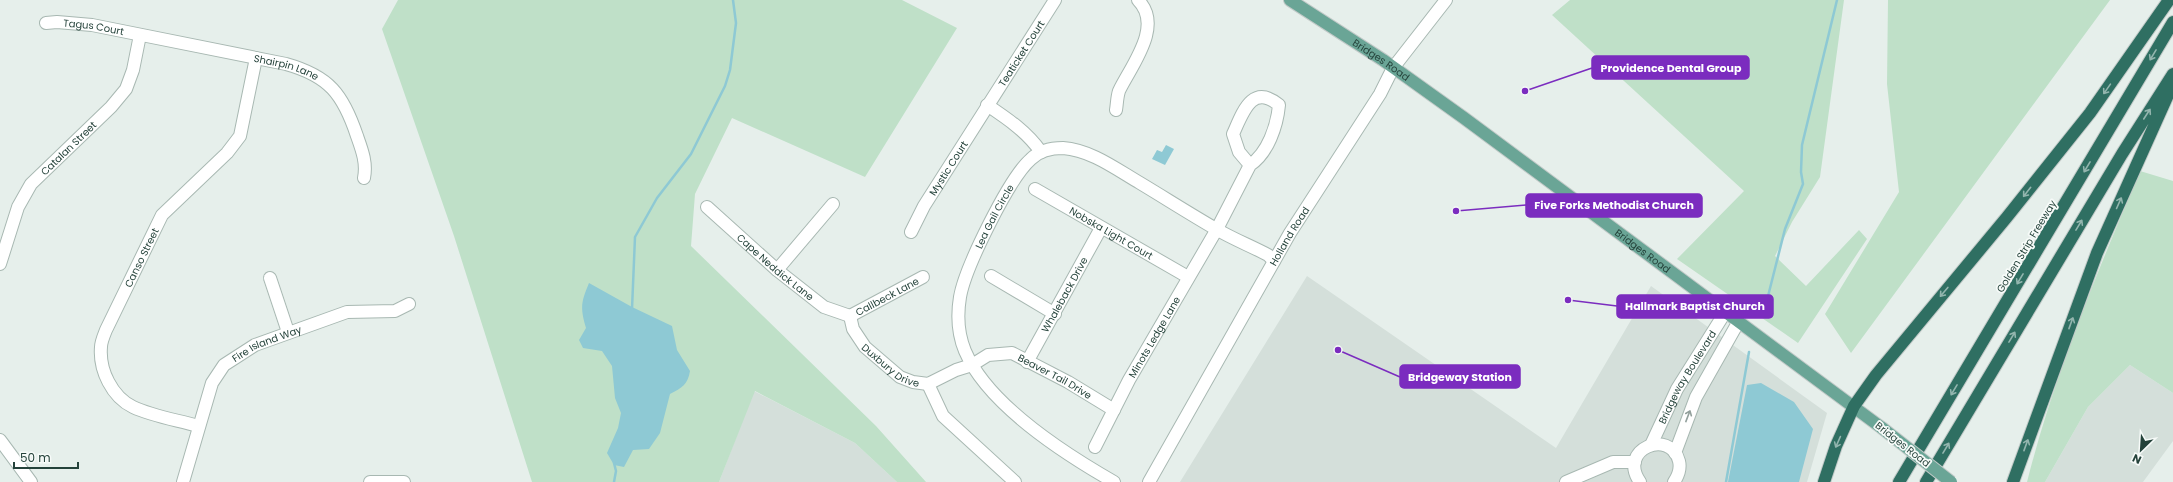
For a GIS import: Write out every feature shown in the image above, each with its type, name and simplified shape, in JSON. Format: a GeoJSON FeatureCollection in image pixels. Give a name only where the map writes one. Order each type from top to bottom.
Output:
{"type":"FeatureCollection","features":[{"type":"Feature","properties":{"kind":"highway"},"geometry":{"type":"LineString","coordinates":[[1824,482],[1836,446],[1854,406],[1876,375],[2007,217],[2090,113],[2169,0]]}},
{"type":"Feature","properties":{"kind":"highway","name":"Golden Strip Freeway"},"geometry":{"type":"LineString","coordinates":[[1899,482],[2173,22]]}},
{"type":"Feature","properties":{"kind":"highway"},"geometry":{"type":"LineString","coordinates":[[1926,482],[2122,154],[2173,74]]}},
{"type":"Feature","properties":{"kind":"highway"},"geometry":{"type":"LineString","coordinates":[[2013,482],[2097,253],[2173,84]]}},
{"type":"Feature","properties":{"kind":"main road","name":"Bridges Road"},"geometry":{"type":"LineString","coordinates":[[1290,0],[1393,68],[1726,311],[1854,406],[1951,482]]}},
{"type":"Feature","properties":{"kind":"street","name":"Teaticket Court"},"geometry":{"type":"LineString","coordinates":[[987,105],[1055,0]]}},
{"type":"Feature","properties":{"kind":"street"},"geometry":{"type":"LineString","coordinates":[[1116,110],[1119,93],[1139,58],[1149,23],[1143,5],[1138,0]]}},
{"type":"Feature","properties":{"kind":"street","name":"Holland Road"},"geometry":{"type":"LineString","coordinates":[[1149,482],[1274,261],[1380,94],[1393,68],[1446,0]]}},
{"type":"Feature","properties":{"kind":"street","name":"Tagus Court"},"geometry":{"type":"LineString","coordinates":[[46,23],[73,23],[140,35]]}},
{"type":"Feature","properties":{"kind":"street","name":"Shairpin Lane"},"geometry":{"type":"LineString","coordinates":[[140,35],[286,64],[309,71],[323,80],[336,92],[345,105],[352,120],[364,158],[364,178]]}},
{"type":"Feature","properties":{"kind":"street","name":"Catalan Street"},"geometry":{"type":"LineString","coordinates":[[0,264],[18,208],[31,184],[111,107],[126,89],[133,70],[140,35]]}},
{"type":"Feature","properties":{"kind":"street","name":"Canso Street"},"geometry":{"type":"LineString","coordinates":[[198,426],[132,406],[119,397],[107,380],[102,366],[101,347],[110,323],[162,215],[227,153],[240,136],[256,58]]}},
{"type":"Feature","properties":{"kind":"street","name":"Minots Ledge Lane"},"geometry":{"type":"LineString","coordinates":[[1095,447],[1129,380],[1217,229],[1250,165],[1258,160],[1278,123],[1279,105],[1271,98],[1262,96],[1252,100],[1233,134],[1239,152],[1250,165]]}},
{"type":"Feature","properties":{"kind":"street"},"geometry":{"type":"LineString","coordinates":[[987,105],[1011,121],[1032,138],[1041,152]]}},
{"type":"Feature","properties":{"kind":"street","name":"Mystic Court"},"geometry":{"type":"LineString","coordinates":[[911,232],[924,206],[987,105]]}},
{"type":"Feature","properties":{"kind":"street","name":"Lea Gail Circle"},"geometry":{"type":"LineString","coordinates":[[1114,482],[1052,444],[992,391],[972,365],[965,352],[959,331],[958,315],[962,290],[1007,191],[1023,166],[1041,152],[1062,148],[1081,152],[1094,157],[1217,229],[1268,255],[1274,261]]}},
{"type":"Feature","properties":{"kind":"street","name":"Nobska Light Court"},"geometry":{"type":"LineString","coordinates":[[1035,189],[1188,277]]}},
{"type":"Feature","properties":{"kind":"street"},"geometry":{"type":"LineString","coordinates":[[777,270],[833,204]]}},
{"type":"Feature","properties":{"kind":"street","name":"Cape Neddick Lane"},"geometry":{"type":"LineString","coordinates":[[707,207],[777,270],[824,307],[850,316]]}},
{"type":"Feature","properties":{"kind":"street","name":"Whaleback Drive"},"geometry":{"type":"LineString","coordinates":[[1028,362],[1101,228]]}},
{"type":"Feature","properties":{"kind":"street","name":"Callbeck Lane"},"geometry":{"type":"LineString","coordinates":[[850,316],[923,276]]}},
{"type":"Feature","properties":{"kind":"street"},"geometry":{"type":"LineString","coordinates":[[991,276],[1055,314]]}},
{"type":"Feature","properties":{"kind":"street"},"geometry":{"type":"LineString","coordinates":[[270,278],[288,332]]}},
{"type":"Feature","properties":{"kind":"street","name":"Fire Island Way"},"geometry":{"type":"LineString","coordinates":[[183,482],[198,426],[212,383],[224,364],[255,345],[347,312],[395,310],[409,304]]}},
{"type":"Feature","properties":{"kind":"street","name":"Bridgeway Boulevard"},"geometry":{"type":"LineString","coordinates":[[1651,445],[1677,389],[1726,311]]}},
{"type":"Feature","properties":{"kind":"street","name":"Duxbury Drive"},"geometry":{"type":"LineString","coordinates":[[850,316],[853,329],[865,347],[900,377],[913,382],[928,384],[972,365]]}},
{"type":"Feature","properties":{"kind":"street","name":"Bridgeway Boulevard"},"geometry":{"type":"LineString","coordinates":[[1675,453],[1696,398],[1739,321]]}},
{"type":"Feature","properties":{"kind":"street","name":"Beaver Tail Drive"},"geometry":{"type":"LineString","coordinates":[[972,365],[988,355],[1012,353],[1068,382],[1114,410]]}},
{"type":"Feature","properties":{"kind":"street"},"geometry":{"type":"LineString","coordinates":[[928,384],[943,416],[1014,482]]}},
{"type":"Feature","properties":{"kind":"street"},"geometry":{"type":"LineString","coordinates":[[0,440],[4,455],[31,482]]}},
{"type":"Feature","properties":{"kind":"street"},"geometry":{"type":"LineString","coordinates":[[1640,482],[1635,472],[1635,462],[1639,453],[1651,445],[1662,445],[1675,453],[1680,467],[1678,476],[1674,482]]}},
{"type":"Feature","properties":{"kind":"street"},"geometry":{"type":"LineString","coordinates":[[1566,482],[1613,462],[1635,462]]}},
{"type":"Feature","properties":{"kind":"street"},"geometry":{"type":"LineString","coordinates":[[370,482],[404,482]]}},
{"type":"Feature","properties":{"kind":"shaded area"},"geometry":{"type":"Polygon","coordinates":[[[1307,276],[1556,448],[1651,286],[1827,413],[1807,482],[1180,482],[1307,276]]]}},
{"type":"Feature","properties":{"kind":"shaded area"},"geometry":{"type":"Polygon","coordinates":[[[2130,365],[2173,393],[2173,441],[2143,482],[2045,482],[2088,407],[2130,365]]]}},
{"type":"Feature","properties":{"kind":"shaded area"},"geometry":{"type":"Polygon","coordinates":[[[754,391],[855,443],[897,482],[719,482],[754,391]]]}},
{"type":"Feature","properties":{"kind":"green space"},"geometry":{"type":"Polygon","coordinates":[[[398,0],[902,0],[957,28],[865,177],[732,118],[695,194],[691,246],[876,426],[926,482],[897,482],[855,443],[755,391],[719,482],[532,482],[454,236],[382,29],[398,0]]]}},
{"type":"Feature","properties":{"kind":"green space"},"geometry":{"type":"Polygon","coordinates":[[[1570,0],[1844,0],[1820,177],[1792,222],[1775,256],[1806,286],[1859,230],[1867,239],[1798,343],[1677,259],[1744,191],[1552,15],[1570,0]]]}},
{"type":"Feature","properties":{"kind":"green space"},"geometry":{"type":"Polygon","coordinates":[[[1888,0],[2110,0],[1851,353],[1825,314],[1899,192],[1887,84],[1888,0]]]}},
{"type":"Feature","properties":{"kind":"green space"},"geometry":{"type":"Polygon","coordinates":[[[2140,171],[2173,181],[2173,393],[2130,365],[2088,407],[2045,482],[2027,482],[2063,363],[2092,286],[2140,171]]]}},
{"type":"Feature","properties":{"kind":"water"},"geometry":{"type":"Polygon","coordinates":[[[1166,145],[1174,149],[1165,165],[1152,159],[1157,150],[1162,152],[1166,145]]]}},
{"type":"Feature","properties":{"kind":"water"},"geometry":{"type":"Polygon","coordinates":[[[589,283],[632,307],[672,326],[677,350],[690,371],[688,379],[684,385],[670,394],[660,433],[649,449],[633,450],[624,467],[614,465],[607,453],[618,428],[621,413],[615,398],[612,366],[602,351],[583,348],[579,340],[586,328],[582,305],[589,283]]]}},
{"type":"Feature","properties":{"kind":"water"},"geometry":{"type":"Polygon","coordinates":[[[1761,383],[1794,402],[1813,429],[1799,482],[1728,482],[1747,385],[1761,383]]]}},
{"type":"Feature","properties":{"kind":"waterway"},"geometry":{"type":"LineString","coordinates":[[632,309],[635,237],[657,198],[691,154],[725,86],[730,70],[736,23],[733,0]]}},
{"type":"Feature","properties":{"kind":"waterway"},"geometry":{"type":"LineString","coordinates":[[1765,308],[1785,229],[1803,184],[1801,172],[1802,145],[1837,0]]}},
{"type":"Feature","properties":{"kind":"waterway"},"geometry":{"type":"LineString","coordinates":[[1726,482],[1749,352]]}},
{"type":"Feature","properties":{"kind":"waterway"},"geometry":{"type":"LineString","coordinates":[[614,463],[616,471],[614,482]]}},
{"type":"Feature","properties":{"kind":"place","name":"Providence Dental Group"},"geometry":{"type":"Point","coordinates":[1525,91]}},
{"type":"Feature","properties":{"kind":"place","name":"Five Forks Methodist Church"},"geometry":{"type":"Point","coordinates":[1456,211]}},
{"type":"Feature","properties":{"kind":"place","name":"Hallmark Baptist Church"},"geometry":{"type":"Point","coordinates":[1568,300]}},
{"type":"Feature","properties":{"kind":"place","name":"Bridgeway Station"},"geometry":{"type":"Point","coordinates":[1338,350]}}]}
